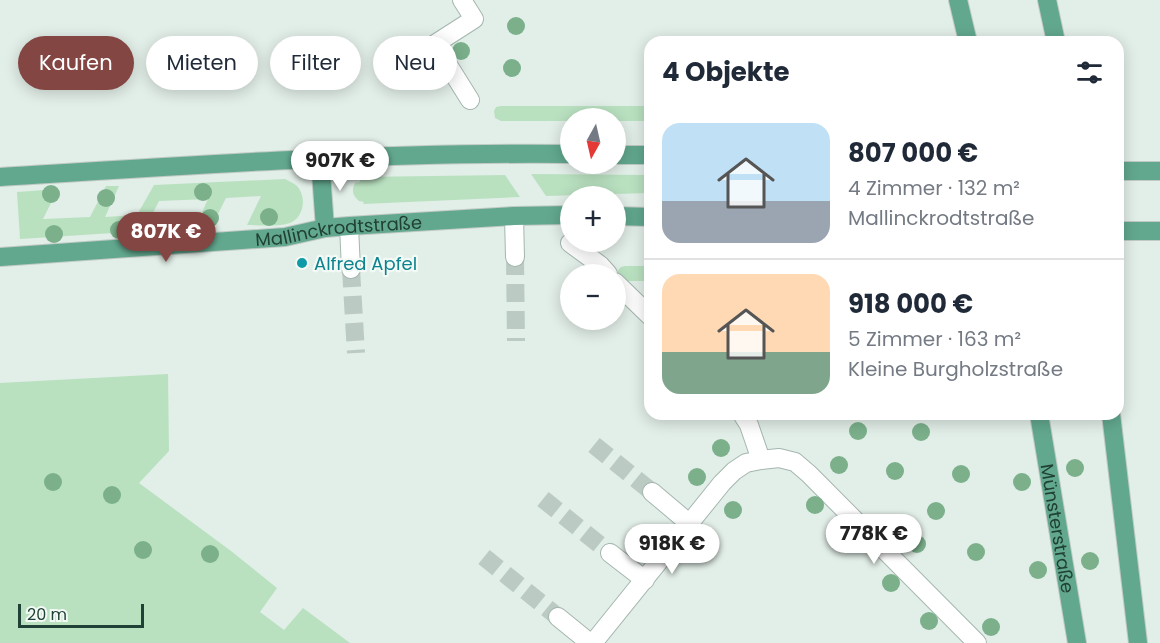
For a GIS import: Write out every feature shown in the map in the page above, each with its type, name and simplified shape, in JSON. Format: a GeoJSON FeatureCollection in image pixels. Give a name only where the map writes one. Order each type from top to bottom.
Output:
{"type":"FeatureCollection","features":[{"type":"Feature","properties":{"kind":"main road"},"geometry":{"type":"LineString","coordinates":[[958,0],[967,36]]}},
{"type":"Feature","properties":{"kind":"main road"},"geometry":{"type":"LineString","coordinates":[[1047,0],[1055,36]]}},
{"type":"Feature","properties":{"kind":"main road"},"geometry":{"type":"LineString","coordinates":[[0,177],[320,159],[560,154]]}},
{"type":"Feature","properties":{"kind":"main road"},"geometry":{"type":"LineString","coordinates":[[626,155],[644,155]]}},
{"type":"Feature","properties":{"kind":"main road"},"geometry":{"type":"LineString","coordinates":[[320,159],[325,228]]}},
{"type":"Feature","properties":{"kind":"main road"},"geometry":{"type":"LineString","coordinates":[[1124,171],[1160,171]]}},
{"type":"Feature","properties":{"kind":"main road","name":"Mallinckrodtstraße"},"geometry":{"type":"LineString","coordinates":[[0,257],[285,237],[325,228],[348,226],[560,215]]}},
{"type":"Feature","properties":{"kind":"main road"},"geometry":{"type":"LineString","coordinates":[[626,216],[644,217]]}},
{"type":"Feature","properties":{"kind":"main road"},"geometry":{"type":"LineString","coordinates":[[1124,231],[1160,231]]}},
{"type":"Feature","properties":{"kind":"main road","name":"Münsterstraße"},"geometry":{"type":"LineString","coordinates":[[1040,420],[1077,643]]}},
{"type":"Feature","properties":{"kind":"main road"},"geometry":{"type":"LineString","coordinates":[[1112,420],[1138,643]]}},
{"type":"Feature","properties":{"kind":"street"},"geometry":{"type":"LineString","coordinates":[[462,0],[474,19],[435,44],[470,100]]}},
{"type":"Feature","properties":{"kind":"street"},"geometry":{"type":"LineString","coordinates":[[514,216],[515,257]]}},
{"type":"Feature","properties":{"kind":"street"},"geometry":{"type":"LineString","coordinates":[[348,226],[351,268]]}},
{"type":"Feature","properties":{"kind":"street"},"geometry":{"type":"LineString","coordinates":[[582,252],[599,264]]}},
{"type":"Feature","properties":{"kind":"street"},"geometry":{"type":"LineString","coordinates":[[626,293],[644,310]]}},
{"type":"Feature","properties":{"kind":"street"},"geometry":{"type":"LineString","coordinates":[[746,420],[761,460]]}},
{"type":"Feature","properties":{"kind":"street"},"geometry":{"type":"LineString","coordinates":[[558,617],[591,643],[734,471],[746,463],[779,458],[795,462],[977,643]]}},
{"type":"Feature","properties":{"kind":"street"},"geometry":{"type":"LineString","coordinates":[[652,492],[690,524]]}},
{"type":"Feature","properties":{"kind":"street"},"geometry":{"type":"LineString","coordinates":[[610,553],[645,580]]}},
{"type":"Feature","properties":{"kind":"green space"},"geometry":{"type":"Polygon","coordinates":[[[501,106],[644,106],[644,121],[626,121],[626,108],[560,108],[560,121],[501,121],[495,118],[496,107],[501,106]]]}},
{"type":"Feature","properties":{"kind":"green space"},"geometry":{"type":"Polygon","coordinates":[[[531,174],[644,175],[644,193],[626,194],[626,186],[560,186],[560,196],[546,196],[531,174]]]}},
{"type":"Feature","properties":{"kind":"green space"},"geometry":{"type":"Polygon","coordinates":[[[505,175],[520,197],[363,204],[364,202],[357,199],[353,191],[355,183],[360,182],[361,177],[505,175]]]}},
{"type":"Feature","properties":{"kind":"green space"},"geometry":{"type":"Polygon","coordinates":[[[285,179],[297,186],[303,201],[301,212],[290,223],[247,225],[261,196],[226,198],[211,228],[195,228],[208,199],[159,201],[144,231],[20,239],[17,192],[58,189],[43,219],[90,217],[106,186],[119,186],[105,217],[137,215],[154,185],[285,179]]]}},
{"type":"Feature","properties":{"kind":"green space"},"geometry":{"type":"Polygon","coordinates":[[[626,266],[644,266],[644,281],[626,281],[626,266]]]}},
{"type":"Feature","properties":{"kind":"green space"},"geometry":{"type":"Polygon","coordinates":[[[168,374],[169,451],[139,483],[277,588],[260,612],[284,630],[303,608],[350,643],[0,643],[0,383],[168,374]]]}},
{"type":"Feature","properties":{"kind":"tunnel"},"geometry":{"type":"LineString","coordinates":[[515,257],[516,341]]}},
{"type":"Feature","properties":{"kind":"tunnel"},"geometry":{"type":"LineString","coordinates":[[351,269],[356,353]]}},
{"type":"Feature","properties":{"kind":"tunnel"},"geometry":{"type":"LineString","coordinates":[[594,445],[652,492]]}},
{"type":"Feature","properties":{"kind":"tunnel"},"geometry":{"type":"LineString","coordinates":[[543,499],[610,553]]}},
{"type":"Feature","properties":{"kind":"tunnel"},"geometry":{"type":"LineString","coordinates":[[484,557],[558,617]]}},
{"type":"Feature","properties":{"kind":"place","name":"Alfred Apfel"},"geometry":{"type":"Point","coordinates":[302,263]}}]}
